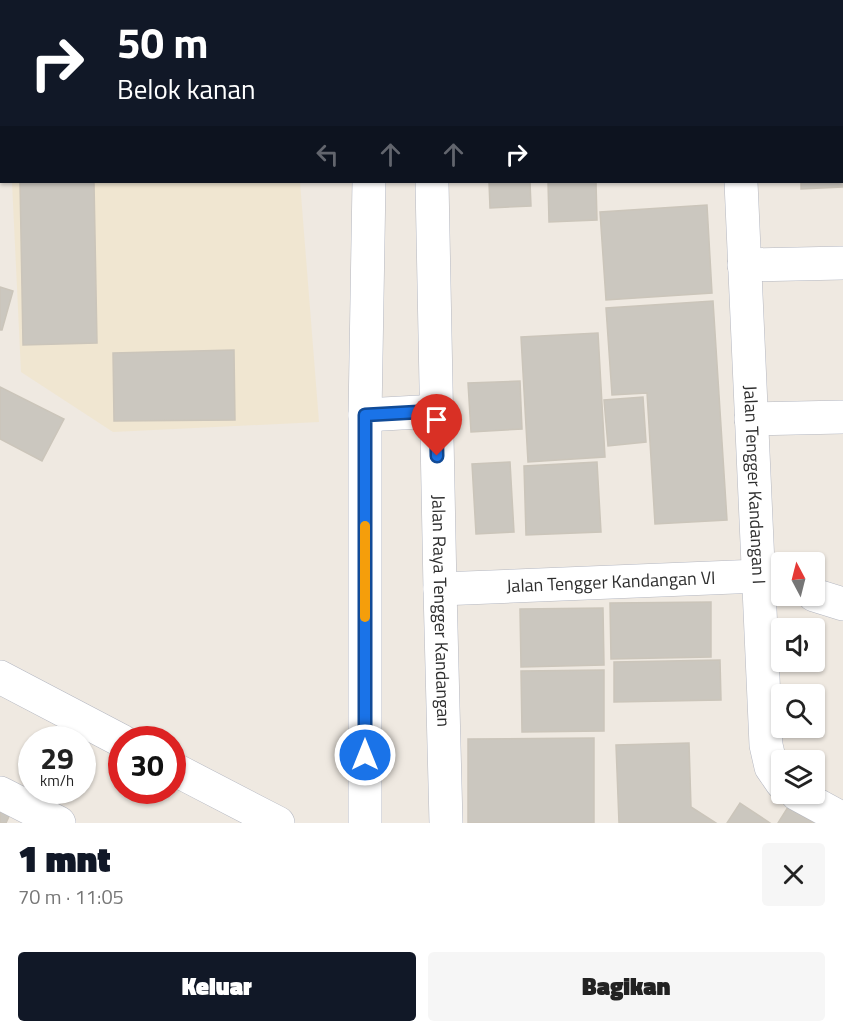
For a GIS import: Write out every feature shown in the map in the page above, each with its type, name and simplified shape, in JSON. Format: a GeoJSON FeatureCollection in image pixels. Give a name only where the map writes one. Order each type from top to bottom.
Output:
{"type":"FeatureCollection","features":[{"type":"Feature","properties":{"kind":"street"},"geometry":{"type":"LineString","coordinates":[[365,823],[365,415],[369,183]]}},
{"type":"Feature","properties":{"kind":"street","name":"Jalan Raya Tengger Kandangan"},"geometry":{"type":"LineString","coordinates":[[432,183],[446,823]]}},
{"type":"Feature","properties":{"kind":"street","name":"Jalan Tengger Kandangan I"},"geometry":{"type":"LineString","coordinates":[[741,183],[751,418],[770,580],[766,745],[771,767]]}},
{"type":"Feature","properties":{"kind":"street"},"geometry":{"type":"LineString","coordinates":[[744,265],[843,263]]}},
{"type":"Feature","properties":{"kind":"street"},"geometry":{"type":"LineString","coordinates":[[365,415],[436,411]]}},
{"type":"Feature","properties":{"kind":"street"},"geometry":{"type":"LineString","coordinates":[[751,418],[843,417]]}},
{"type":"Feature","properties":{"kind":"street","name":"Jalan Tengger Kandangan VI"},"geometry":{"type":"LineString","coordinates":[[440,589],[770,580]]}},
{"type":"Feature","properties":{"kind":"street"},"geometry":{"type":"LineString","coordinates":[[825,598],[843,604]]}},
{"type":"Feature","properties":{"kind":"street"},"geometry":{"type":"LineString","coordinates":[[0,677],[108,734]]}},
{"type":"Feature","properties":{"kind":"street"},"geometry":{"type":"LineString","coordinates":[[186,775],[278,823]]}},
{"type":"Feature","properties":{"kind":"street"},"geometry":{"type":"LineString","coordinates":[[0,793],[59,823]]}},
{"type":"Feature","properties":{"kind":"street"},"geometry":{"type":"LineString","coordinates":[[815,804],[843,819]]}},
{"type":"Feature","properties":{"kind":"shaded area"},"geometry":{"type":"Polygon","coordinates":[[[12,183],[300,183],[319,422],[113,432],[21,372],[12,183]]]}},
{"type":"Feature","properties":{"kind":"building"},"geometry":{"type":"Polygon","coordinates":[[[20,183],[94,183],[97,343],[23,345],[20,183]]]}},
{"type":"Feature","properties":{"kind":"building"},"geometry":{"type":"Polygon","coordinates":[[[489,183],[530,183],[531,206],[490,208],[489,183]]]}},
{"type":"Feature","properties":{"kind":"building"},"geometry":{"type":"Polygon","coordinates":[[[548,183],[596,183],[597,220],[549,222],[548,183]]]}},
{"type":"Feature","properties":{"kind":"building"},"geometry":{"type":"Polygon","coordinates":[[[801,183],[843,183],[843,187],[801,189],[801,183]]]}},
{"type":"Feature","properties":{"kind":"building"},"geometry":{"type":"Polygon","coordinates":[[[707,205],[712,293],[606,300],[600,212],[707,205]]]}},
{"type":"Feature","properties":{"kind":"building"},"geometry":{"type":"Polygon","coordinates":[[[0,287],[13,291],[2,330],[0,330],[0,287]]]}},
{"type":"Feature","properties":{"kind":"building"},"geometry":{"type":"Polygon","coordinates":[[[713,301],[727,520],[655,524],[647,393],[612,395],[606,308],[713,301]]]}},
{"type":"Feature","properties":{"kind":"building"},"geometry":{"type":"Polygon","coordinates":[[[598,333],[605,457],[528,462],[521,337],[598,333]]]}},
{"type":"Feature","properties":{"kind":"building"},"geometry":{"type":"Polygon","coordinates":[[[234,350],[235,420],[114,421],[113,353],[234,350]]]}},
{"type":"Feature","properties":{"kind":"building"},"geometry":{"type":"Polygon","coordinates":[[[520,381],[522,429],[471,432],[468,383],[520,381]]]}},
{"type":"Feature","properties":{"kind":"building"},"geometry":{"type":"Polygon","coordinates":[[[0,387],[64,419],[42,461],[0,439],[0,387]]]}},
{"type":"Feature","properties":{"kind":"building"},"geometry":{"type":"Polygon","coordinates":[[[643,397],[646,442],[608,446],[604,400],[643,397]]]}},
{"type":"Feature","properties":{"kind":"building"},"geometry":{"type":"Polygon","coordinates":[[[510,462],[514,532],[476,534],[472,464],[510,462]]]}},
{"type":"Feature","properties":{"kind":"building"},"geometry":{"type":"Polygon","coordinates":[[[597,462],[601,532],[526,535],[524,466],[597,462]]]}},
{"type":"Feature","properties":{"kind":"building"},"geometry":{"type":"Polygon","coordinates":[[[711,602],[711,657],[611,659],[610,603],[711,602]]]}},
{"type":"Feature","properties":{"kind":"building"},"geometry":{"type":"Polygon","coordinates":[[[603,608],[604,665],[521,667],[520,609],[603,608]]]}},
{"type":"Feature","properties":{"kind":"building"},"geometry":{"type":"Polygon","coordinates":[[[720,660],[721,700],[614,702],[614,662],[720,660]]]}},
{"type":"Feature","properties":{"kind":"building"},"geometry":{"type":"Polygon","coordinates":[[[604,670],[604,731],[522,732],[521,671],[604,670]]]}},
{"type":"Feature","properties":{"kind":"building"},"geometry":{"type":"Polygon","coordinates":[[[594,738],[594,823],[468,823],[468,739],[594,738]]]}},
{"type":"Feature","properties":{"kind":"building"},"geometry":{"type":"Polygon","coordinates":[[[689,743],[691,807],[716,823],[619,823],[616,745],[689,743]]]}},
{"type":"Feature","properties":{"kind":"building"},"geometry":{"type":"Polygon","coordinates":[[[740,803],[770,823],[727,823],[740,803]]]}},
{"type":"Feature","properties":{"kind":"building"},"geometry":{"type":"Polygon","coordinates":[[[788,807],[814,823],[778,823],[788,807]]]}},
{"type":"Feature","properties":{"kind":"building"},"geometry":{"type":"Polygon","coordinates":[[[0,809],[10,814],[6,823],[0,823],[0,809]]]}},
{"type":"Feature","properties":{"kind":"slow traffic"},"geometry":{"type":"LineString","coordinates":[[365,526],[365,617]]}},
{"type":"Feature","properties":{"kind":"route"},"geometry":{"type":"LineString","coordinates":[[365,755],[365,415],[436,411],[437,456]]}}]}
